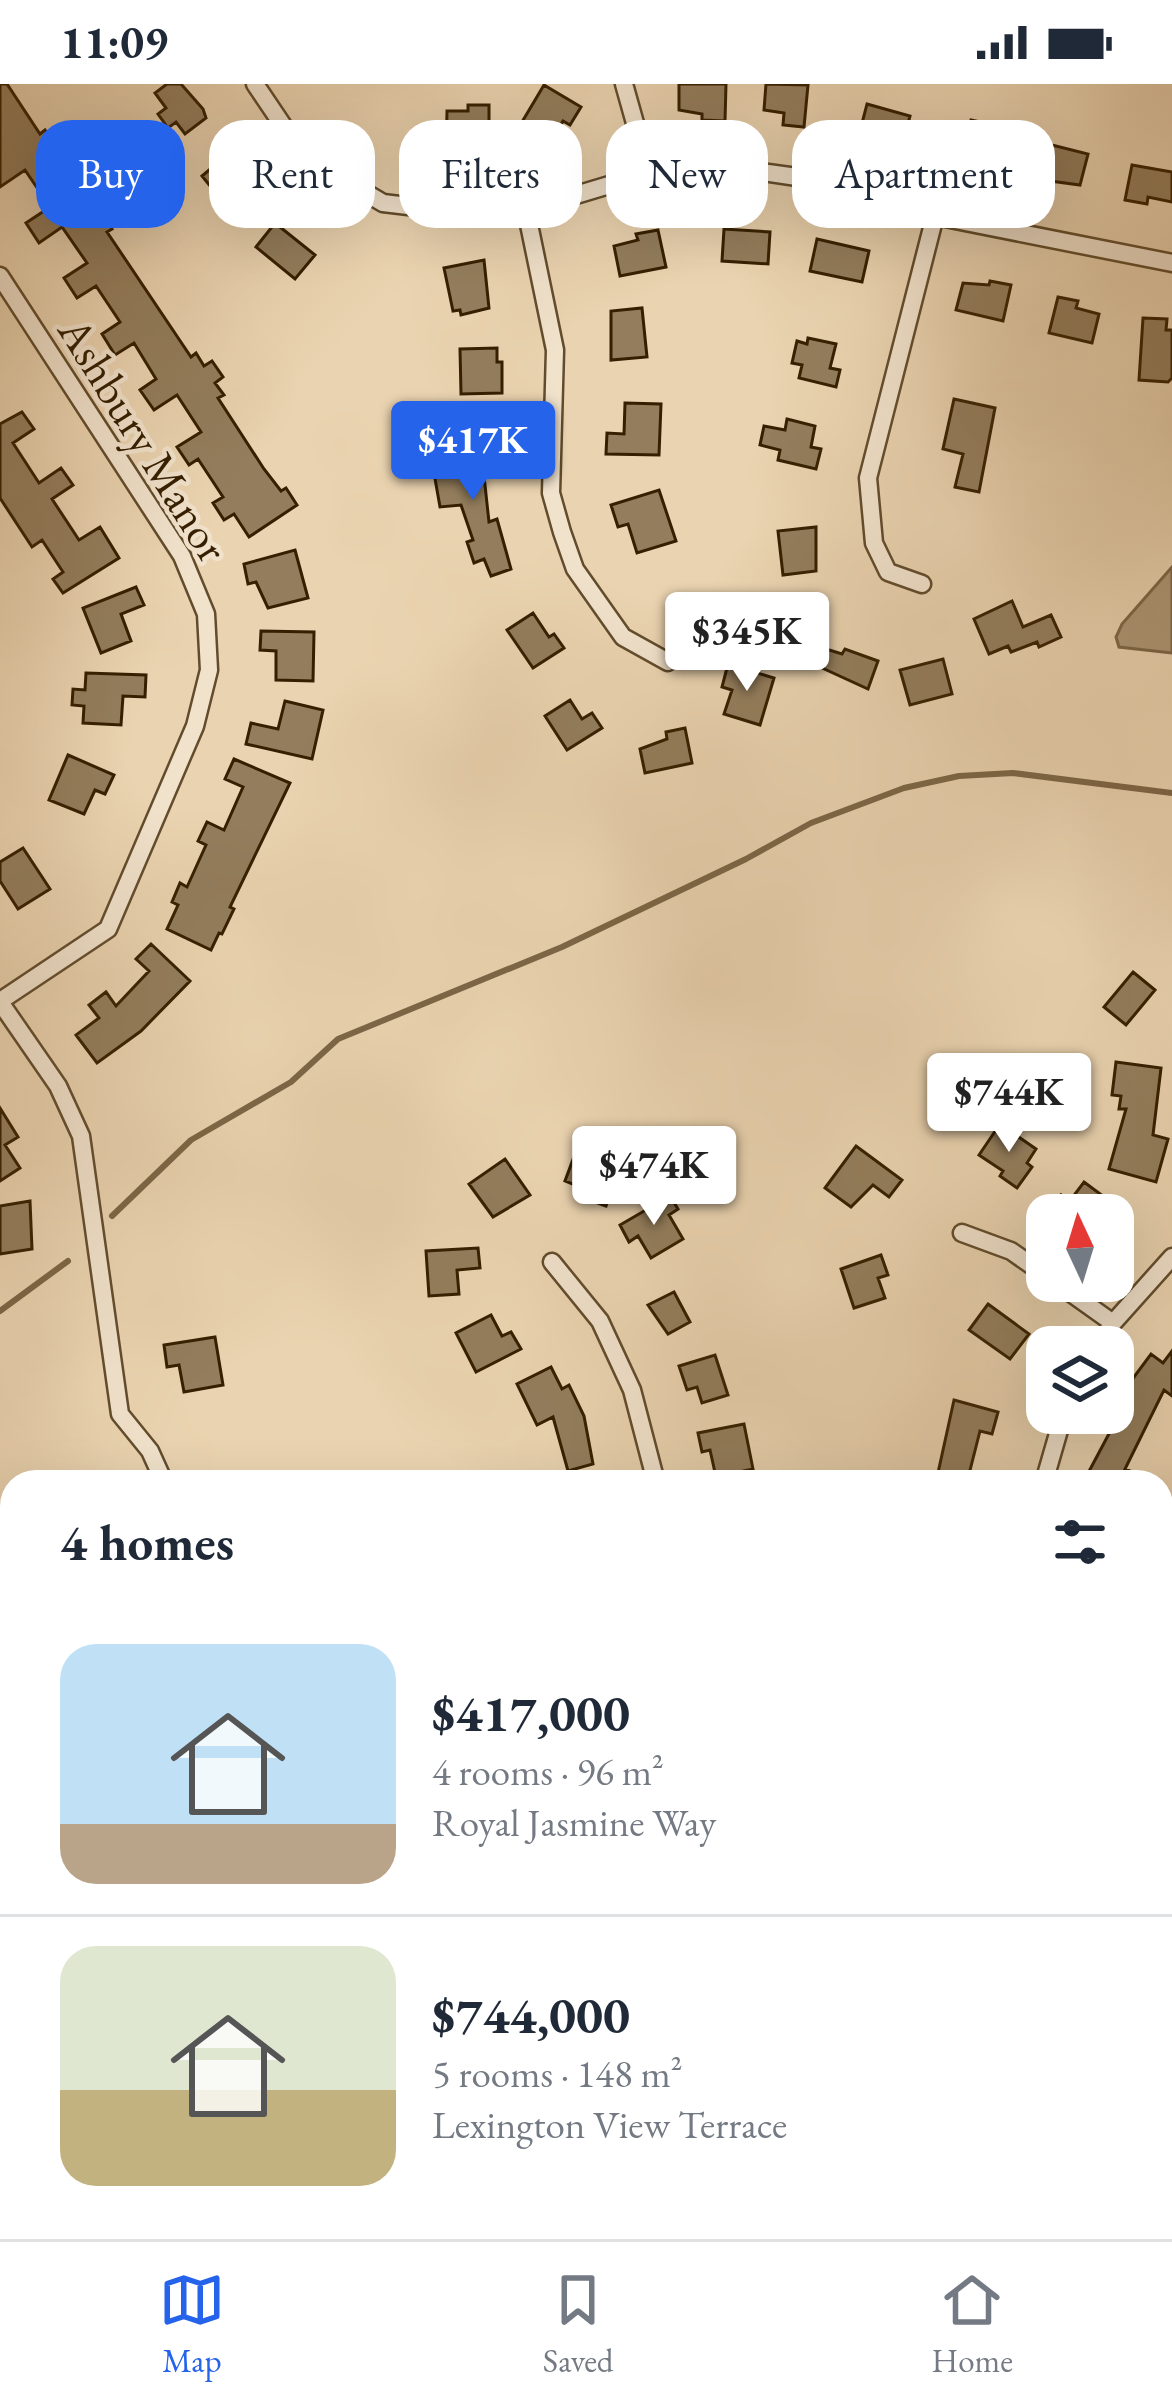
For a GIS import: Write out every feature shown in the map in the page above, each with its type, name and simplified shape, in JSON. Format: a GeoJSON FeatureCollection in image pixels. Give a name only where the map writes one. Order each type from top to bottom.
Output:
{"type":"FeatureCollection","features":[{"type":"Feature","properties":{"kind":"street"},"geometry":{"type":"LineString","coordinates":[[255,84],[286,130],[339,177],[383,203],[399,205]]}},
{"type":"Feature","properties":{"kind":"street"},"geometry":{"type":"LineString","coordinates":[[624,84],[634,120]]}},
{"type":"Feature","properties":{"kind":"street"},"geometry":{"type":"LineString","coordinates":[[530,228],[555,350],[550,493],[562,532],[574,569],[623,637],[668,662]]}},
{"type":"Feature","properties":{"kind":"street"},"geometry":{"type":"LineString","coordinates":[[922,584],[888,572],[874,542],[868,478],[932,228]]}},
{"type":"Feature","properties":{"kind":"street"},"geometry":{"type":"LineString","coordinates":[[999,228],[1172,263]]}},
{"type":"Feature","properties":{"kind":"street","name":"Ashbury Manor"},"geometry":{"type":"LineString","coordinates":[[0,276],[182,556],[206,614],[209,670],[195,726],[107,929],[0,1002]]}},
{"type":"Feature","properties":{"kind":"street"},"geometry":{"type":"LineString","coordinates":[[0,1002],[58,1086],[82,1136],[120,1414],[150,1451],[159,1470]]}},
{"type":"Feature","properties":{"kind":"street"},"geometry":{"type":"LineString","coordinates":[[962,1233],[1011,1251],[1026,1262]]}},
{"type":"Feature","properties":{"kind":"street"},"geometry":{"type":"LineString","coordinates":[[1111,1326],[1172,1257]]}},
{"type":"Feature","properties":{"kind":"street"},"geometry":{"type":"LineString","coordinates":[[552,1262],[600,1322],[632,1390],[653,1470]]}},
{"type":"Feature","properties":{"kind":"street"},"geometry":{"type":"LineString","coordinates":[[1083,1302],[1113,1323]]}},
{"type":"Feature","properties":{"kind":"street"},"geometry":{"type":"LineString","coordinates":[[1047,1470],[1058,1434]]}},
{"type":"Feature","properties":{"kind":"shaded area"},"geometry":{"type":"Polygon","coordinates":[[[1172,567],[1172,653],[1119,647],[1116,637],[1122,624],[1172,567]]]}},
{"type":"Feature","properties":{"kind":"building"},"geometry":{"type":"Polygon","coordinates":[[[0,84],[7,84],[36,128],[36,186],[25,170],[0,187],[0,84]]]}},
{"type":"Feature","properties":{"kind":"building"},"geometry":{"type":"Polygon","coordinates":[[[167,84],[181,84],[206,118],[185,134],[185,120],[162,120],[158,114],[166,108],[155,93],[167,84]]]}},
{"type":"Feature","properties":{"kind":"building"},"geometry":{"type":"Polygon","coordinates":[[[679,84],[726,84],[725,120],[702,120],[702,114],[679,110],[679,84]]]}},
{"type":"Feature","properties":{"kind":"building"},"geometry":{"type":"Polygon","coordinates":[[[766,84],[808,85],[805,120],[783,125],[784,113],[764,110],[766,84]]]}},
{"type":"Feature","properties":{"kind":"building"},"geometry":{"type":"Polygon","coordinates":[[[544,85],[581,107],[573,120],[523,120],[544,85]]]}},
{"type":"Feature","properties":{"kind":"building"},"geometry":{"type":"Polygon","coordinates":[[[867,104],[910,116],[909,120],[863,120],[867,104]]]}},
{"type":"Feature","properties":{"kind":"building"},"geometry":{"type":"Polygon","coordinates":[[[468,105],[489,105],[489,120],[447,120],[447,111],[468,111],[468,105]]]}},
{"type":"Feature","properties":{"kind":"building"},"geometry":{"type":"Polygon","coordinates":[[[1055,146],[1088,154],[1080,185],[1055,182],[1055,146]]]}},
{"type":"Feature","properties":{"kind":"building"},"geometry":{"type":"Polygon","coordinates":[[[1132,165],[1172,172],[1172,202],[1148,197],[1147,204],[1125,200],[1132,165]]]}},
{"type":"Feature","properties":{"kind":"building"},"geometry":{"type":"Polygon","coordinates":[[[36,216],[36,228],[61,228],[39,243],[26,223],[36,216]]]}},
{"type":"Feature","properties":{"kind":"building"},"geometry":{"type":"Polygon","coordinates":[[[63,228],[111,228],[107,232],[191,357],[196,353],[204,366],[212,361],[223,377],[215,383],[224,395],[218,398],[264,469],[297,505],[249,537],[234,514],[224,520],[213,503],[223,497],[198,459],[189,465],[177,447],[201,432],[177,395],[154,410],[140,390],[156,379],[134,343],[115,355],[102,334],[120,322],[96,286],[77,298],[64,278],[87,263],[63,228]]]}},
{"type":"Feature","properties":{"kind":"building"},"geometry":{"type":"Polygon","coordinates":[[[271,228],[281,228],[315,255],[295,279],[256,247],[271,228]]]}},
{"type":"Feature","properties":{"kind":"building"},"geometry":{"type":"Polygon","coordinates":[[[724,229],[770,232],[768,264],[722,261],[724,229]]]}},
{"type":"Feature","properties":{"kind":"building"},"geometry":{"type":"Polygon","coordinates":[[[658,230],[666,267],[620,276],[614,246],[638,240],[636,234],[658,230]]]}},
{"type":"Feature","properties":{"kind":"building"},"geometry":{"type":"Polygon","coordinates":[[[817,239],[869,251],[862,282],[810,271],[817,239]]]}},
{"type":"Feature","properties":{"kind":"building"},"geometry":{"type":"Polygon","coordinates":[[[484,260],[489,308],[461,315],[460,310],[453,311],[444,268],[484,260]]]}},
{"type":"Feature","properties":{"kind":"building"},"geometry":{"type":"Polygon","coordinates":[[[990,281],[1011,285],[1003,321],[956,310],[963,283],[989,285],[990,281]]]}},
{"type":"Feature","properties":{"kind":"building"},"geometry":{"type":"Polygon","coordinates":[[[1058,297],[1078,301],[1076,308],[1099,314],[1092,343],[1049,333],[1058,297]]]}},
{"type":"Feature","properties":{"kind":"building"},"geometry":{"type":"Polygon","coordinates":[[[642,308],[647,357],[611,360],[611,311],[642,308]]]}},
{"type":"Feature","properties":{"kind":"building"},"geometry":{"type":"Polygon","coordinates":[[[1143,318],[1167,319],[1166,330],[1172,330],[1172,378],[1168,382],[1139,380],[1143,318]]]}},
{"type":"Feature","properties":{"kind":"building"},"geometry":{"type":"Polygon","coordinates":[[[808,338],[836,344],[830,368],[840,370],[836,387],[799,378],[802,365],[792,363],[797,341],[807,344],[808,338]]]}},
{"type":"Feature","properties":{"kind":"building"},"geometry":{"type":"Polygon","coordinates":[[[497,348],[502,393],[461,394],[460,349],[497,348]]]}},
{"type":"Feature","properties":{"kind":"building"},"geometry":{"type":"Polygon","coordinates":[[[954,399],[995,408],[979,492],[955,487],[963,454],[943,449],[954,399]]]}},
{"type":"Feature","properties":{"kind":"building"},"geometry":{"type":"Polygon","coordinates":[[[625,403],[661,404],[659,455],[606,454],[607,433],[624,434],[625,403]]]}},
{"type":"Feature","properties":{"kind":"building"},"geometry":{"type":"Polygon","coordinates":[[[22,412],[34,429],[13,443],[39,483],[61,468],[73,485],[52,499],[79,540],[100,527],[119,558],[63,593],[53,579],[63,572],[42,540],[32,547],[0,498],[0,424],[22,412]]]}},
{"type":"Feature","properties":{"kind":"building"},"geometry":{"type":"Polygon","coordinates":[[[787,419],[815,426],[811,447],[821,449],[816,469],[778,460],[780,450],[760,445],[764,426],[785,430],[787,419]]]}},
{"type":"Feature","properties":{"kind":"building"},"geometry":{"type":"Polygon","coordinates":[[[495,450],[498,475],[484,476],[489,522],[497,519],[511,569],[491,576],[484,559],[474,563],[467,542],[473,540],[461,505],[440,507],[431,456],[495,450]]]}},
{"type":"Feature","properties":{"kind":"building"},"geometry":{"type":"Polygon","coordinates":[[[659,490],[676,541],[637,553],[628,524],[618,527],[611,505],[659,490]]]}},
{"type":"Feature","properties":{"kind":"building"},"geometry":{"type":"Polygon","coordinates":[[[816,527],[816,571],[783,575],[778,531],[816,527]]]}},
{"type":"Feature","properties":{"kind":"building"},"geometry":{"type":"Polygon","coordinates":[[[295,550],[308,598],[268,608],[256,582],[248,584],[244,564],[295,550]]]}},
{"type":"Feature","properties":{"kind":"building"},"geometry":{"type":"Polygon","coordinates":[[[136,587],[144,605],[121,614],[131,641],[101,653],[83,608],[136,587]]]}},
{"type":"Feature","properties":{"kind":"building"},"geometry":{"type":"Polygon","coordinates":[[[1012,601],[1023,627],[1051,615],[1061,637],[1039,647],[1037,642],[1011,652],[1008,646],[989,654],[974,619],[1012,601]]]}},
{"type":"Feature","properties":{"kind":"building"},"geometry":{"type":"Polygon","coordinates":[[[533,613],[549,637],[554,634],[564,648],[533,668],[507,630],[533,613]]]}},
{"type":"Feature","properties":{"kind":"building"},"geometry":{"type":"Polygon","coordinates":[[[261,631],[314,632],[313,681],[276,680],[276,651],[260,650],[261,631]]]}},
{"type":"Feature","properties":{"kind":"building"},"geometry":{"type":"Polygon","coordinates":[[[826,649],[842,654],[845,649],[878,661],[868,689],[820,667],[826,649]]]}},
{"type":"Feature","properties":{"kind":"building"},"geometry":{"type":"Polygon","coordinates":[[[943,659],[952,694],[910,705],[900,670],[943,659]]]}},
{"type":"Feature","properties":{"kind":"building"},"geometry":{"type":"Polygon","coordinates":[[[728,664],[774,678],[760,725],[724,714],[732,690],[722,687],[728,664]]]}},
{"type":"Feature","properties":{"kind":"building"},"geometry":{"type":"Polygon","coordinates":[[[86,673],[146,675],[145,697],[123,696],[121,725],[83,723],[84,706],[72,705],[73,689],[85,690],[86,673]]]}},
{"type":"Feature","properties":{"kind":"building"},"geometry":{"type":"Polygon","coordinates":[[[570,700],[582,719],[592,713],[602,728],[567,750],[545,716],[570,700]]]}},
{"type":"Feature","properties":{"kind":"building"},"geometry":{"type":"Polygon","coordinates":[[[285,701],[323,710],[312,759],[246,744],[251,723],[278,729],[285,701]]]}},
{"type":"Feature","properties":{"kind":"building"},"geometry":{"type":"Polygon","coordinates":[[[685,728],[692,763],[645,773],[640,749],[667,739],[666,732],[685,728]]]}},
{"type":"Feature","properties":{"kind":"building"},"geometry":{"type":"Polygon","coordinates":[[[68,755],[114,775],[105,794],[95,790],[84,814],[49,800],[68,755]]]}},
{"type":"Feature","properties":{"kind":"building"},"geometry":{"type":"Polygon","coordinates":[[[234,759],[290,783],[211,950],[167,929],[178,905],[172,902],[180,883],[187,887],[206,845],[198,841],[207,822],[224,830],[243,787],[225,779],[234,759]]]}},
{"type":"Feature","properties":{"kind":"building"},"geometry":{"type":"Polygon","coordinates":[[[23,848],[50,889],[18,909],[0,881],[0,862],[23,848]]]}},
{"type":"Feature","properties":{"kind":"building"},"geometry":{"type":"Polygon","coordinates":[[[151,944],[190,981],[141,1031],[97,1063],[76,1035],[99,1018],[89,1005],[106,992],[116,1006],[149,971],[136,959],[151,944]]]}},
{"type":"Feature","properties":{"kind":"building"},"geometry":{"type":"Polygon","coordinates":[[[1133,972],[1155,990],[1126,1025],[1104,1007],[1133,972]]]}},
{"type":"Feature","properties":{"kind":"building"},"geometry":{"type":"Polygon","coordinates":[[[1116,1062],[1161,1068],[1153,1135],[1168,1139],[1156,1182],[1109,1169],[1126,1109],[1119,1109],[1121,1096],[1112,1095],[1116,1062]]]}},
{"type":"Feature","properties":{"kind":"building"},"geometry":{"type":"Polygon","coordinates":[[[0,1108],[18,1137],[5,1145],[20,1168],[0,1181],[0,1108]]]}},
{"type":"Feature","properties":{"kind":"building"},"geometry":{"type":"Polygon","coordinates":[[[1000,1124],[1036,1149],[1027,1163],[1032,1167],[1017,1188],[1000,1176],[1003,1171],[979,1155],[1000,1124]]]}},
{"type":"Feature","properties":{"kind":"building"},"geometry":{"type":"Polygon","coordinates":[[[578,1146],[622,1162],[606,1206],[587,1199],[590,1191],[565,1181],[578,1146]]]}},
{"type":"Feature","properties":{"kind":"building"},"geometry":{"type":"Polygon","coordinates":[[[856,1146],[902,1180],[889,1197],[873,1185],[851,1207],[825,1188],[856,1146]]]}},
{"type":"Feature","properties":{"kind":"building"},"geometry":{"type":"Polygon","coordinates":[[[505,1159],[530,1195],[493,1217],[469,1184],[505,1159]]]}},
{"type":"Feature","properties":{"kind":"building"},"geometry":{"type":"Polygon","coordinates":[[[1084,1182],[1100,1194],[1075,1194],[1084,1182]]]}},
{"type":"Feature","properties":{"kind":"building"},"geometry":{"type":"Polygon","coordinates":[[[670,1196],[678,1209],[669,1215],[683,1239],[651,1258],[638,1236],[629,1242],[620,1225],[670,1196]]]}},
{"type":"Feature","properties":{"kind":"building"},"geometry":{"type":"Polygon","coordinates":[[[30,1201],[32,1249],[0,1254],[0,1206],[30,1201]]]}},
{"type":"Feature","properties":{"kind":"building"},"geometry":{"type":"Polygon","coordinates":[[[478,1248],[480,1268],[457,1270],[459,1294],[429,1296],[426,1251],[478,1248]]]}},
{"type":"Feature","properties":{"kind":"building"},"geometry":{"type":"Polygon","coordinates":[[[881,1255],[888,1275],[878,1278],[885,1298],[854,1308],[841,1269],[881,1255]]]}},
{"type":"Feature","properties":{"kind":"building"},"geometry":{"type":"Polygon","coordinates":[[[674,1292],[690,1322],[668,1334],[648,1305],[674,1292]]]}},
{"type":"Feature","properties":{"kind":"building"},"geometry":{"type":"Polygon","coordinates":[[[988,1304],[1026,1332],[1026,1338],[1010,1359],[969,1330],[988,1304]]]}},
{"type":"Feature","properties":{"kind":"building"},"geometry":{"type":"Polygon","coordinates":[[[491,1315],[502,1336],[511,1332],[521,1349],[476,1372],[456,1333],[491,1315]]]}},
{"type":"Feature","properties":{"kind":"building"},"geometry":{"type":"Polygon","coordinates":[[[215,1337],[223,1385],[184,1392],[179,1365],[167,1367],[164,1345],[215,1337]]]}},
{"type":"Feature","properties":{"kind":"building"},"geometry":{"type":"Polygon","coordinates":[[[1172,1351],[1172,1396],[1164,1390],[1127,1470],[1090,1470],[1109,1434],[1134,1434],[1134,1377],[1151,1354],[1163,1363],[1172,1351]]]}},
{"type":"Feature","properties":{"kind":"building"},"geometry":{"type":"Polygon","coordinates":[[[715,1355],[728,1395],[702,1403],[697,1387],[687,1390],[679,1366],[715,1355]]]}},
{"type":"Feature","properties":{"kind":"building"},"geometry":{"type":"Polygon","coordinates":[[[551,1367],[562,1389],[569,1385],[584,1416],[593,1464],[568,1470],[553,1417],[537,1425],[517,1384],[551,1367]]]}},
{"type":"Feature","properties":{"kind":"building"},"geometry":{"type":"Polygon","coordinates":[[[954,1400],[998,1412],[992,1434],[980,1431],[970,1470],[939,1470],[954,1400]]]}},
{"type":"Feature","properties":{"kind":"building"},"geometry":{"type":"Polygon","coordinates":[[[744,1424],[753,1469],[714,1470],[710,1450],[702,1452],[698,1433],[744,1424]]]}},
{"type":"Feature","properties":{"kind":"waterway"},"geometry":{"type":"LineString","coordinates":[[112,1216],[191,1140],[291,1082],[338,1039],[562,947],[811,823],[904,788],[959,776],[1013,773],[1172,793]]}},
{"type":"Feature","properties":{"kind":"waterway"},"geometry":{"type":"LineString","coordinates":[[0,1311],[68,1261]]}}]}
